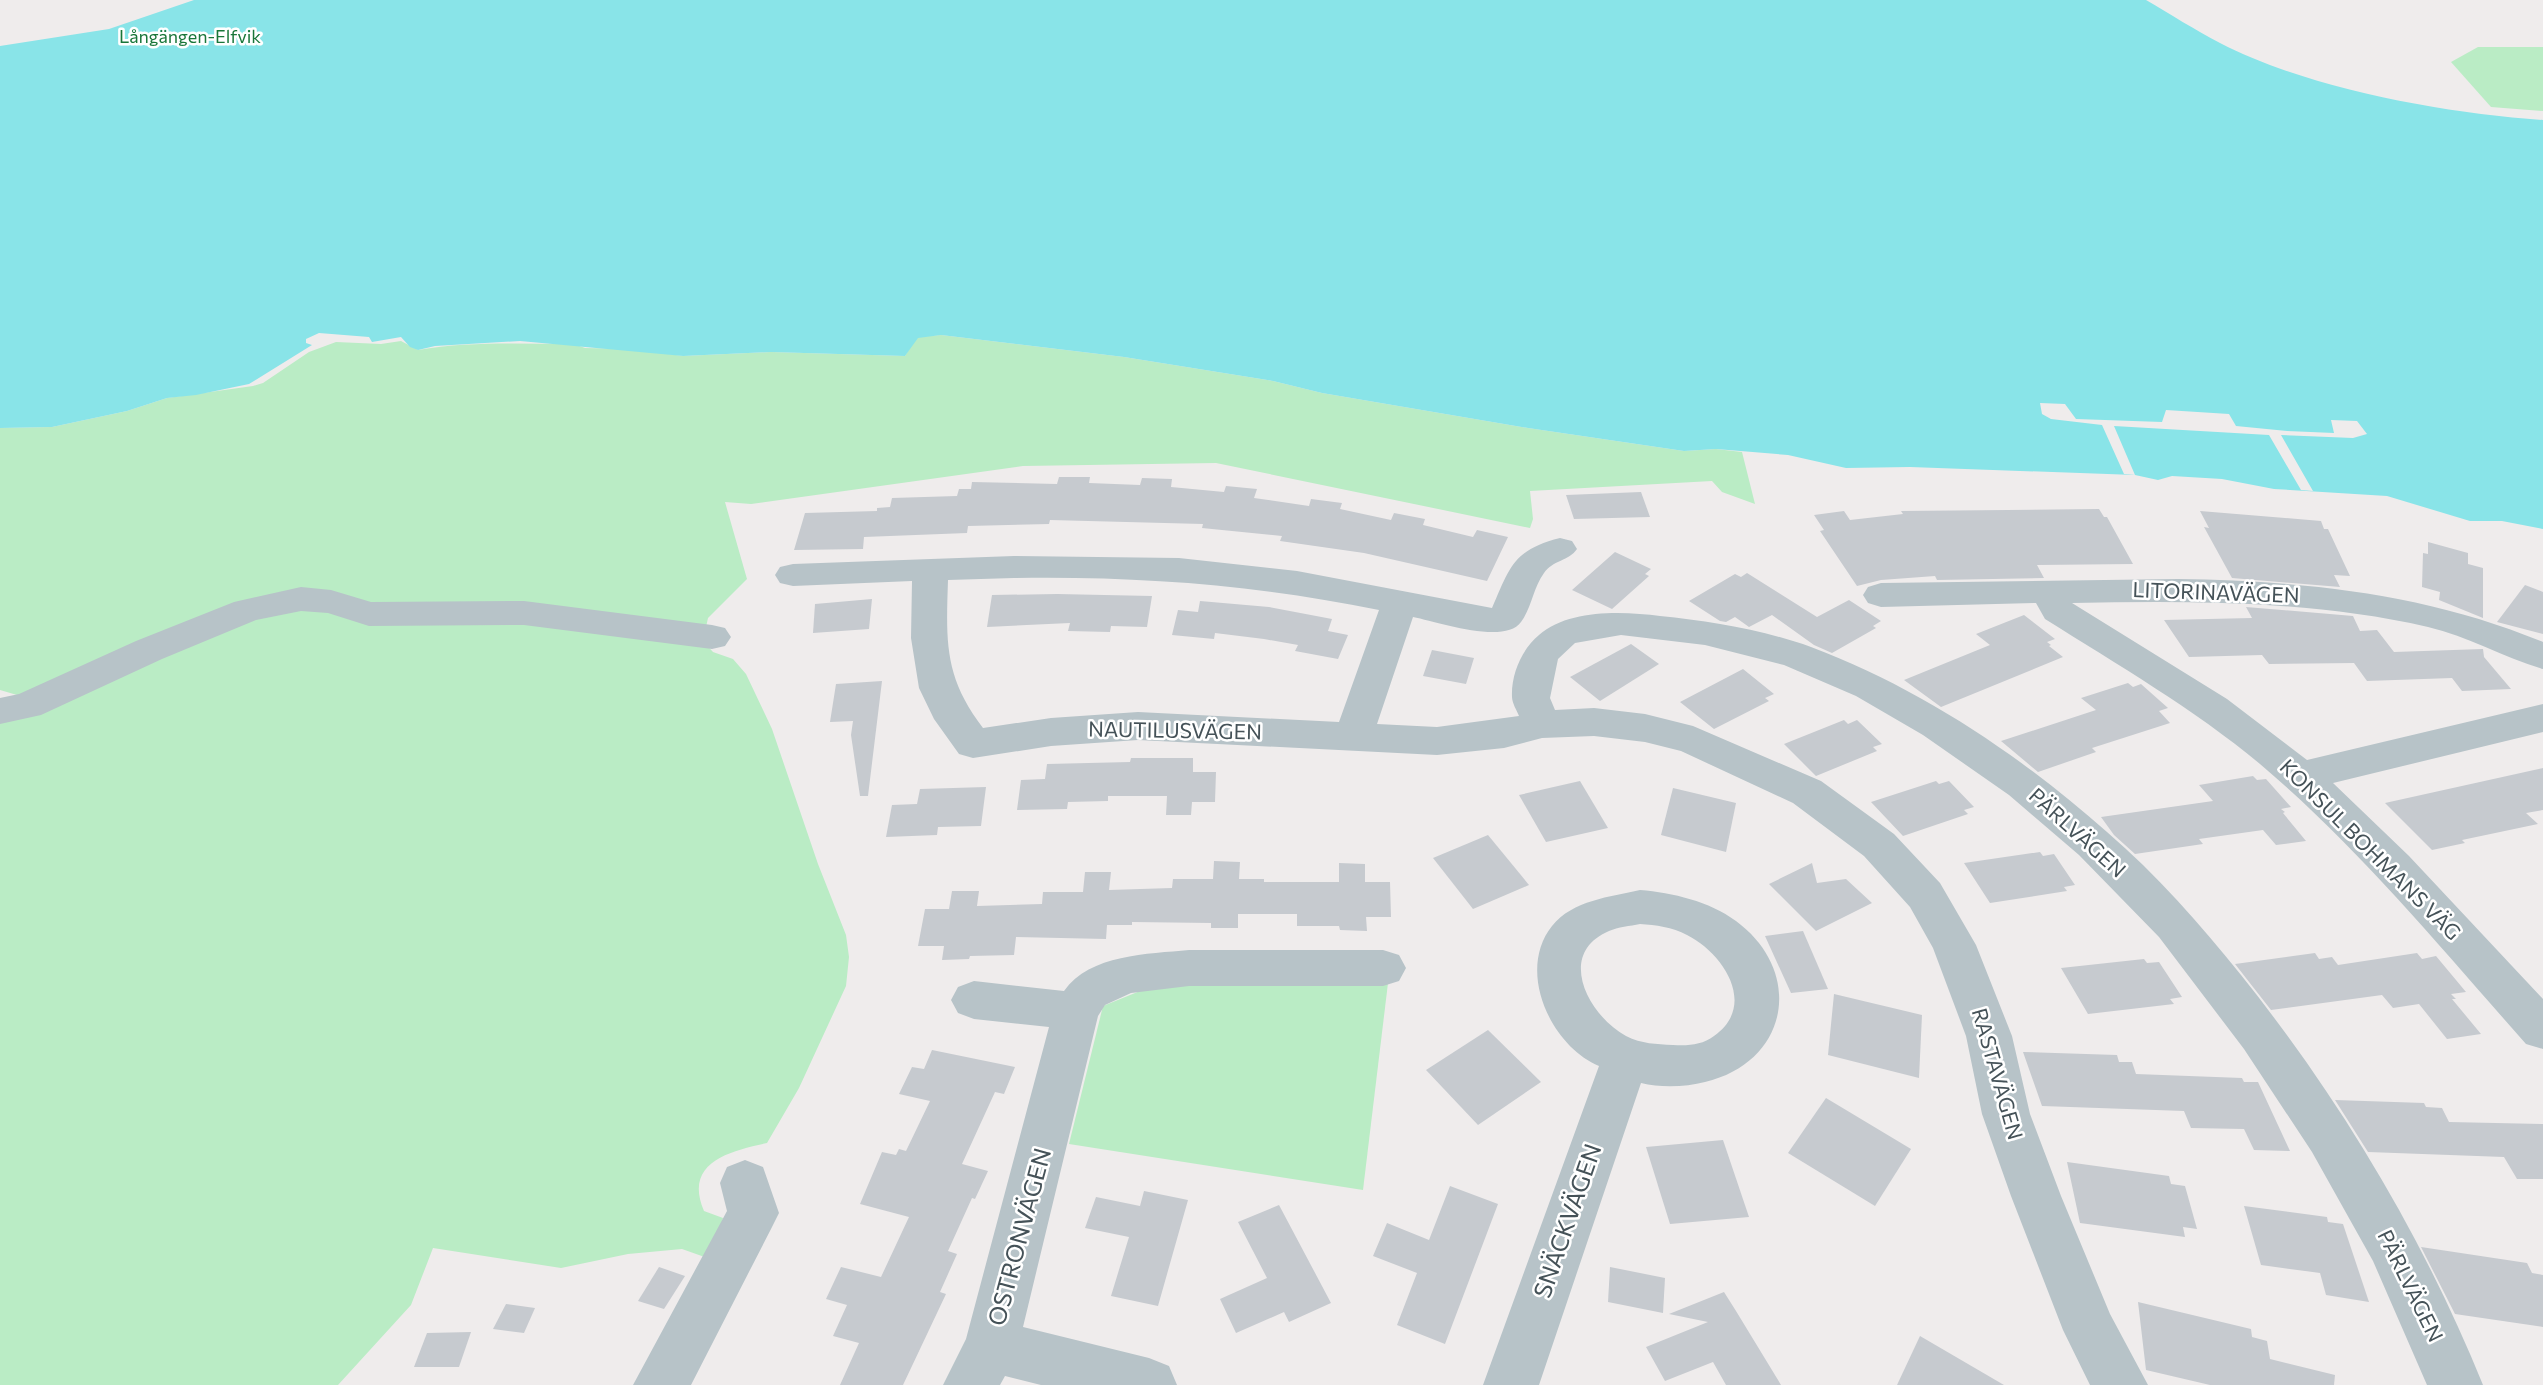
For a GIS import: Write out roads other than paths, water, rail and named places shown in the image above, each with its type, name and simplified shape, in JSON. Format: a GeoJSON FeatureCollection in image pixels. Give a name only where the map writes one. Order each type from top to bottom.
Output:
{"type":"FeatureCollection","features":[{"type":"Feature","properties":{"kind":"street"},"geometry":{"type":"LineString","coordinates":[[793,575],[1062,565],[1233,574],[1325,586],[1485,620],[1502,621],[1508,614],[1532,560],[1545,552],[1560,549]]}},
{"type":"Feature","properties":{"kind":"street","name":"NAUTILUSVÄGEN"},"geometry":{"type":"LineString","coordinates":[[930,570],[929,631],[935,679],[946,705],[973,744],[1051,732],[1139,726],[1437,741],[1504,734],[1542,723]]}},
{"type":"Feature","properties":{"kind":"street","name":"KONSUL BOHMANS VÄG"},"geometry":{"type":"LineString","coordinates":[[2048,591],[2059,611],[2213,707],[2300,776],[2423,899],[2543,1030]]}},
{"type":"Feature","properties":{"kind":"street","name":"LITORINAVÄGEN"},"geometry":{"type":"LineString","coordinates":[[1881,595],[2232,591],[2369,604],[2429,615],[2488,632],[2543,656]]}},
{"type":"Feature","properties":{"kind":"street"},"geometry":{"type":"LineString","coordinates":[[0,711],[27,706],[149,650],[247,610],[301,599],[331,602],[369,614],[524,613],[712,637]]}},
{"type":"Feature","properties":{"kind":"street"},"geometry":{"type":"LineString","coordinates":[[1353,737],[1400,603]]}},
{"type":"Feature","properties":{"kind":"street","name":"PÄRLVÄGEN"},"geometry":{"type":"LineString","coordinates":[[1542,723],[1531,698],[1540,654],[1564,633],[1621,623],[1705,633],[1796,655],[1870,687],[1937,725],[2023,785],[2094,844],[2175,925],[2260,1035],[2329,1137],[2391,1244],[2439,1344],[2455,1385]]}},
{"type":"Feature","properties":{"kind":"street"},"geometry":{"type":"LineString","coordinates":[[2300,776],[2543,718]]}},
{"type":"Feature","properties":{"kind":"street","name":"RASTAVÄGEN"},"geometry":{"type":"LineString","coordinates":[[1542,723],[1594,722],[1645,728],[1693,740],[1749,764],[1807,792],[1879,845],[1925,895],[1954,944],[1990,1036],[2006,1114],[2036,1196],[2090,1330],[2120,1385]]}},
{"type":"Feature","properties":{"kind":"street","name":"OSTRONVÄGEN"},"geometry":{"type":"LineString","coordinates":[[1149,1385],[981,1365],[1042,1153],[1076,1012],[1089,992],[1124,975],[1189,968],[1383,968]]}},
{"type":"Feature","properties":{"kind":"street"},"geometry":{"type":"LineString","coordinates":[[974,1000],[1076,1012]]}},
{"type":"Feature","properties":{"kind":"street","name":"SNÄCKVÄGEN"},"geometry":{"type":"LineString","coordinates":[[1510,1385],[1626,1058]]}},
{"type":"Feature","properties":{"kind":"street"},"geometry":{"type":"LineString","coordinates":[[660,1385],[753,1213],[745,1183]]}},
{"type":"Feature","properties":{"kind":"water"},"geometry":{"type":"Polygon","coordinates":[[[194,0],[2146,0],[2220,43],[2255,59],[2335,86],[2421,105],[2543,120],[2543,529],[2502,521],[2470,521],[2387,496],[2274,489],[2222,479],[2172,476],[2158,480],[2135,475],[1910,467],[1846,468],[1788,455],[1716,449],[1684,451],[1528,428],[1322,393],[1273,381],[1124,357],[941,335],[918,338],[905,356],[771,352],[683,356],[520,341],[435,346],[418,350],[410,347],[401,337],[372,342],[369,337],[319,333],[306,339],[306,343],[312,345],[249,384],[167,398],[127,411],[52,427],[0,428],[0,46],[109,29],[194,0]]]}},
{"type":"Feature","properties":{"kind":"park label","name":"Långängen-Elfvik"},"geometry":{"type":"Point","coordinates":[190,37]}}]}
